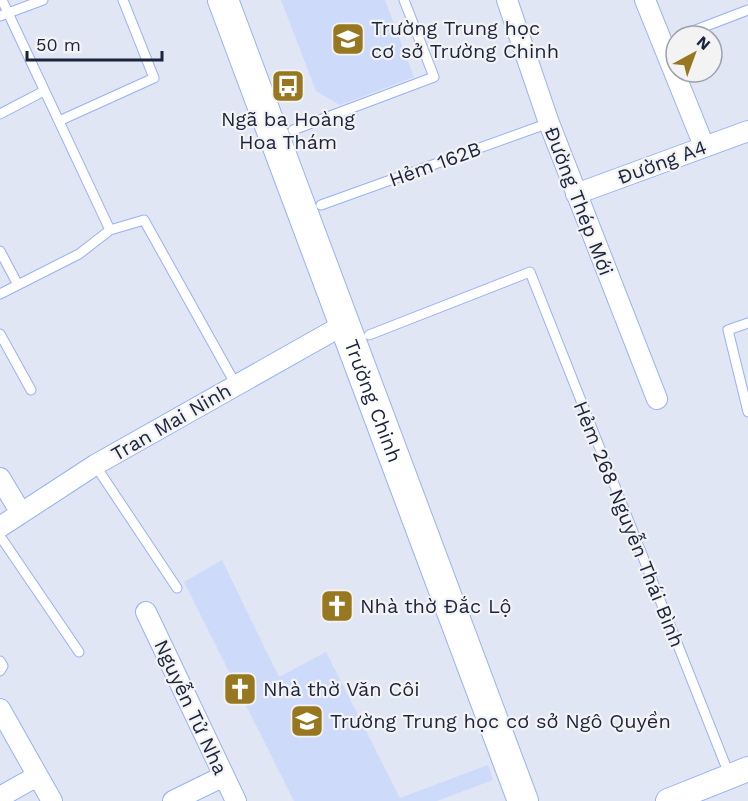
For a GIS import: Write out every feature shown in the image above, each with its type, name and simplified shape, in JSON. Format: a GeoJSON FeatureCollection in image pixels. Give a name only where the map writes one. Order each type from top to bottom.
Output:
{"type":"FeatureCollection","features":[{"type":"Feature","properties":{"kind":"main road","name":"Trường Chinh"},"geometry":{"type":"LineString","coordinates":[[224,0],[357,330],[542,801]]}},
{"type":"Feature","properties":{"kind":"main road","name":"Trường Chinh"},"geometry":{"type":"LineString","coordinates":[[245,0],[321,205],[357,330],[523,801]]}},
{"type":"Feature","properties":{"kind":"street","name":"Đường Thép Mới"},"geometry":{"type":"LineString","coordinates":[[507,0],[549,123],[657,399]]}},
{"type":"Feature","properties":{"kind":"street"},"geometry":{"type":"LineString","coordinates":[[645,0],[664,26]]}},
{"type":"Feature","properties":{"kind":"street"},"geometry":{"type":"LineString","coordinates":[[686,84],[704,146]]}},
{"type":"Feature","properties":{"kind":"street","name":"Đường A4"},"geometry":{"type":"LineString","coordinates":[[576,194],[748,130]]}},
{"type":"Feature","properties":{"kind":"street","name":"Tran Mai Ninh"},"geometry":{"type":"LineString","coordinates":[[0,526],[95,465],[236,385],[357,330]]}},
{"type":"Feature","properties":{"kind":"street"},"geometry":{"type":"LineString","coordinates":[[0,478],[21,513]]}},
{"type":"Feature","properties":{"kind":"street","name":"Nguyễn Tử Nha"},"geometry":{"type":"LineString","coordinates":[[146,612],[236,801]]}},
{"type":"Feature","properties":{"kind":"street"},"geometry":{"type":"LineString","coordinates":[[0,709],[52,801]]}},
{"type":"Feature","properties":{"kind":"street"},"geometry":{"type":"LineString","coordinates":[[668,801],[739,773]]}},
{"type":"Feature","properties":{"kind":"street"},"geometry":{"type":"LineString","coordinates":[[0,797],[38,776]]}},
{"type":"Feature","properties":{"kind":"street"},"geometry":{"type":"LineString","coordinates":[[173,801],[224,776]]}},
{"type":"Feature","properties":{"kind":"lane"},"geometry":{"type":"LineString","coordinates":[[2,0],[4,14],[44,91],[110,230]]}},
{"type":"Feature","properties":{"kind":"lane"},"geometry":{"type":"LineString","coordinates":[[4,14],[43,0]]}},
{"type":"Feature","properties":{"kind":"lane"},"geometry":{"type":"LineString","coordinates":[[58,121],[154,78],[123,0]]}},
{"type":"Feature","properties":{"kind":"lane"},"geometry":{"type":"LineString","coordinates":[[293,130],[434,77],[404,0]]}},
{"type":"Feature","properties":{"kind":"lane"},"geometry":{"type":"LineString","coordinates":[[710,24],[748,9]]}},
{"type":"Feature","properties":{"kind":"lane"},"geometry":{"type":"LineString","coordinates":[[0,114],[44,91]]}},
{"type":"Feature","properties":{"kind":"lane","name":"Hẻm 162B"},"geometry":{"type":"LineString","coordinates":[[321,205],[549,123]]}},
{"type":"Feature","properties":{"kind":"lane"},"geometry":{"type":"LineString","coordinates":[[0,294],[79,254],[110,230],[144,220],[236,385]]}},
{"type":"Feature","properties":{"kind":"lane"},"geometry":{"type":"LineString","coordinates":[[0,251],[18,285]]}},
{"type":"Feature","properties":{"kind":"lane","name":"Hẻm 268 Nguyễn Thái Bình"},"geometry":{"type":"LineString","coordinates":[[357,330],[530,272],[739,773]]}},
{"type":"Feature","properties":{"kind":"lane"},"geometry":{"type":"LineString","coordinates":[[748,323],[728,330],[748,412]]}},
{"type":"Feature","properties":{"kind":"lane"},"geometry":{"type":"LineString","coordinates":[[0,334],[31,390]]}},
{"type":"Feature","properties":{"kind":"lane"},"geometry":{"type":"LineString","coordinates":[[95,465],[177,588]]}},
{"type":"Feature","properties":{"kind":"lane"},"geometry":{"type":"LineString","coordinates":[[0,536],[79,652]]}},
{"type":"Feature","properties":{"kind":"lane"},"geometry":{"type":"LineString","coordinates":[[0,661],[3,666],[0,670]]}},
{"type":"Feature","properties":{"kind":"shaded area","name":"Trường Trung học cơ sở Trường Chinh"},"geometry":{"type":"Polygon","coordinates":[[[281,0],[385,0],[414,77],[340,105],[316,91],[281,0]]]}},
{"type":"Feature","properties":{"kind":"shaded area","name":"Trường Trung học cơ sở Ngô Quyền"},"geometry":{"type":"Polygon","coordinates":[[[222,560],[279,677],[326,652],[400,798],[488,765],[493,780],[437,801],[294,801],[184,582],[222,560]]]}},
{"type":"Feature","properties":{"kind":"place","name":"Trường Trung học cơ sở Trường Chinh"},"geometry":{"type":"Point","coordinates":[348,39]}},
{"type":"Feature","properties":{"kind":"place","name":"Ngã ba Hoàng Hoa Thám"},"geometry":{"type":"Point","coordinates":[288,86]}},
{"type":"Feature","properties":{"kind":"place","name":"Nhà thờ Đắc Lộ"},"geometry":{"type":"Point","coordinates":[337,606]}},
{"type":"Feature","properties":{"kind":"place","name":"Nhà thờ Văn Côi"},"geometry":{"type":"Point","coordinates":[240,689]}},
{"type":"Feature","properties":{"kind":"place","name":"Trường Trung học cơ sở Ngô Quyền"},"geometry":{"type":"Point","coordinates":[307,721]}}]}
